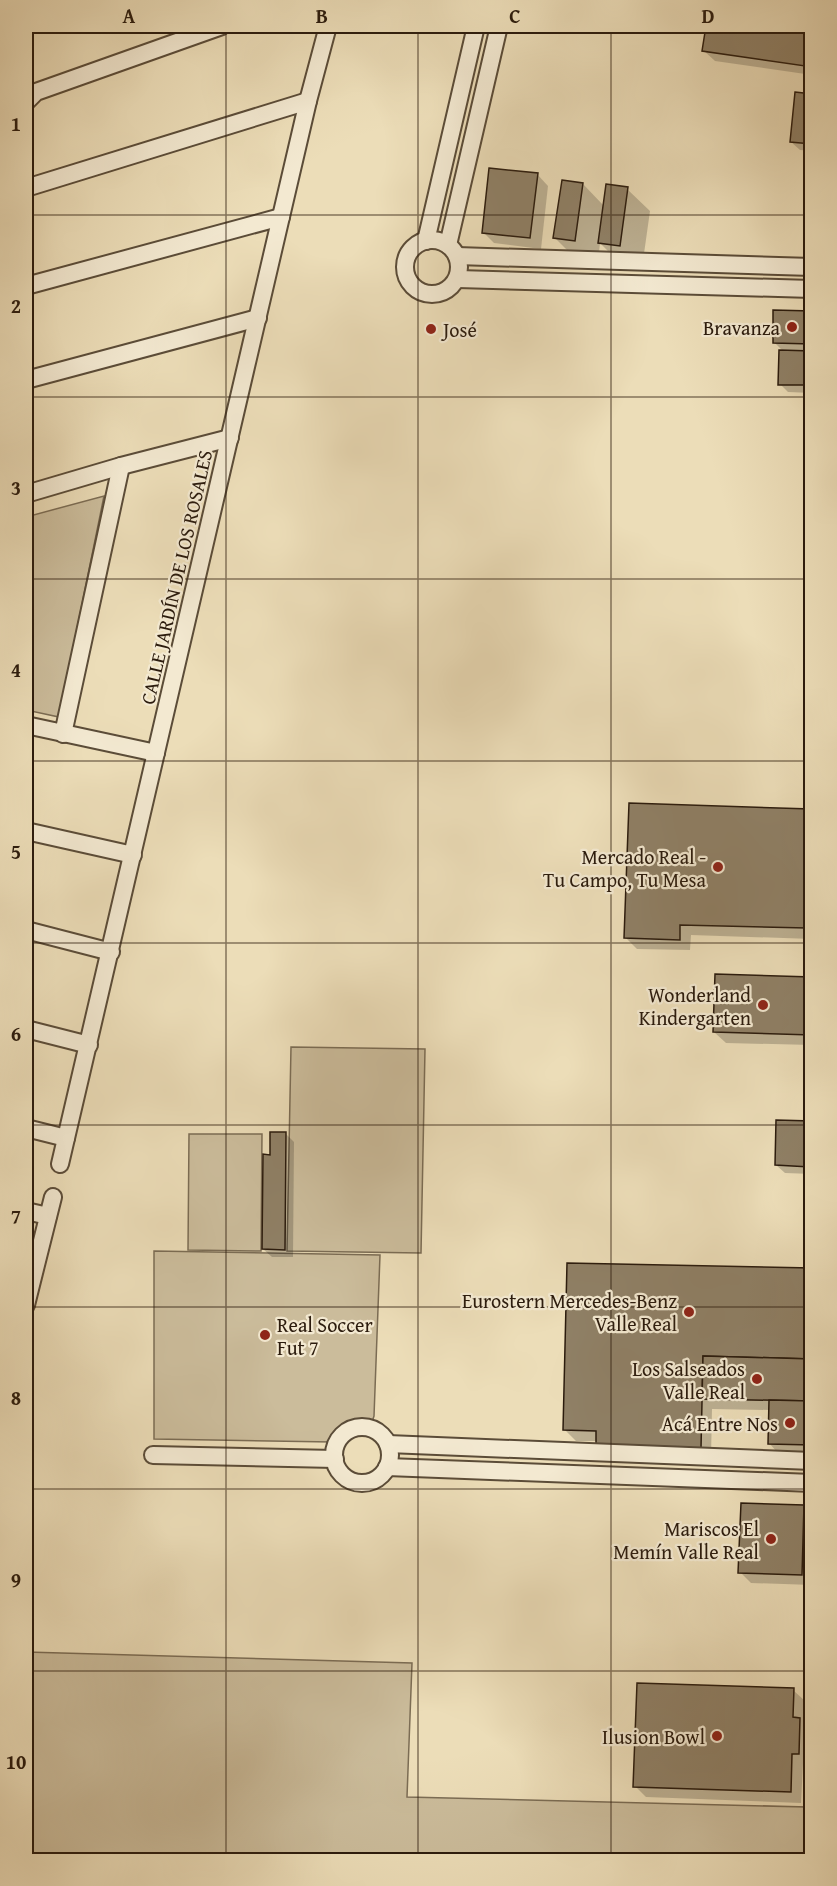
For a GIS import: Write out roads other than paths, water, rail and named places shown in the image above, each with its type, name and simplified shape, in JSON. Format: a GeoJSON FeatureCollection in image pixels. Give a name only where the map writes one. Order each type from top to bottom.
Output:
{"type":"FeatureCollection","features":[{"type":"Feature","properties":{"kind":"street"},"geometry":{"type":"LineString","coordinates":[[26,102],[36,92],[222,26]]}},
{"type":"Feature","properties":{"kind":"street","name":"CALLE JARDÍN DE LOS ROSALES"},"geometry":{"type":"LineString","coordinates":[[60,1164],[308,101],[328,26]]}},
{"type":"Feature","properties":{"kind":"street"},"geometry":{"type":"LineString","coordinates":[[426,241],[476,26]]}},
{"type":"Feature","properties":{"kind":"street"},"geometry":{"type":"LineString","coordinates":[[499,26],[453,250],[460,267],[458,279],[450,289],[439,294],[427,295],[415,290],[407,280],[404,268],[407,256],[415,246],[433,240],[453,250],[812,267]]}},
{"type":"Feature","properties":{"kind":"street"},"geometry":{"type":"LineString","coordinates":[[26,188],[308,101]]}},
{"type":"Feature","properties":{"kind":"street"},"geometry":{"type":"LineString","coordinates":[[26,286],[281,217]]}},
{"type":"Feature","properties":{"kind":"street"},"geometry":{"type":"LineString","coordinates":[[458,279],[812,289]]}},
{"type":"Feature","properties":{"kind":"street"},"geometry":{"type":"LineString","coordinates":[[26,380],[258,318]]}},
{"type":"Feature","properties":{"kind":"street"},"geometry":{"type":"LineString","coordinates":[[26,494],[121,466],[230,438]]}},
{"type":"Feature","properties":{"kind":"street"},"geometry":{"type":"LineString","coordinates":[[63,734],[121,466]]}},
{"type":"Feature","properties":{"kind":"street"},"geometry":{"type":"LineString","coordinates":[[26,725],[156,753]]}},
{"type":"Feature","properties":{"kind":"street"},"geometry":{"type":"LineString","coordinates":[[26,831],[133,855]]}},
{"type":"Feature","properties":{"kind":"street"},"geometry":{"type":"LineString","coordinates":[[26,930],[111,952]]}},
{"type":"Feature","properties":{"kind":"street"},"geometry":{"type":"LineString","coordinates":[[26,1029],[88,1045]]}},
{"type":"Feature","properties":{"kind":"street"},"geometry":{"type":"LineString","coordinates":[[26,1128],[66,1138]]}},
{"type":"Feature","properties":{"kind":"street"},"geometry":{"type":"LineString","coordinates":[[26,1300],[53,1197]]}},
{"type":"Feature","properties":{"kind":"street"},"geometry":{"type":"LineString","coordinates":[[26,1211],[48,1216]]}},
{"type":"Feature","properties":{"kind":"street"},"geometry":{"type":"LineString","coordinates":[[362,1428],[377,1432],[388,1444],[390,1459],[387,1467],[377,1479],[370,1482],[354,1482],[341,1473],[334,1459],[337,1443],[347,1432],[354,1429],[362,1428]]}},
{"type":"Feature","properties":{"kind":"street"},"geometry":{"type":"LineString","coordinates":[[388,1444],[812,1461]]}},
{"type":"Feature","properties":{"kind":"street"},"geometry":{"type":"LineString","coordinates":[[153,1455],[334,1459]]}},
{"type":"Feature","properties":{"kind":"street"},"geometry":{"type":"LineString","coordinates":[[387,1467],[812,1483]]}},
{"type":"Feature","properties":{"kind":"place","name":"Bravanza"},"geometry":{"type":"Point","coordinates":[792,327]}},
{"type":"Feature","properties":{"kind":"place","name":"José"},"geometry":{"type":"Point","coordinates":[431,329]}},
{"type":"Feature","properties":{"kind":"place","name":"Mercado Real - Tu Campo, Tu Mesa"},"geometry":{"type":"Point","coordinates":[718,867]}},
{"type":"Feature","properties":{"kind":"place","name":"Wonderland Kindergarten"},"geometry":{"type":"Point","coordinates":[763,1005]}},
{"type":"Feature","properties":{"kind":"place","name":"Eurostern Mercedes-Benz Valle Real"},"geometry":{"type":"Point","coordinates":[689,1312]}},
{"type":"Feature","properties":{"kind":"place","name":"Real Soccer Fut 7"},"geometry":{"type":"Point","coordinates":[265,1335]}},
{"type":"Feature","properties":{"kind":"place","name":"Los Salseados Valle Real"},"geometry":{"type":"Point","coordinates":[757,1379]}},
{"type":"Feature","properties":{"kind":"place","name":"Acá Entre Nos"},"geometry":{"type":"Point","coordinates":[790,1423]}},
{"type":"Feature","properties":{"kind":"place","name":"Mariscos El Memín Valle Real"},"geometry":{"type":"Point","coordinates":[771,1539]}},
{"type":"Feature","properties":{"kind":"place","name":"Ilusion Bowl"},"geometry":{"type":"Point","coordinates":[717,1736]}}]}
